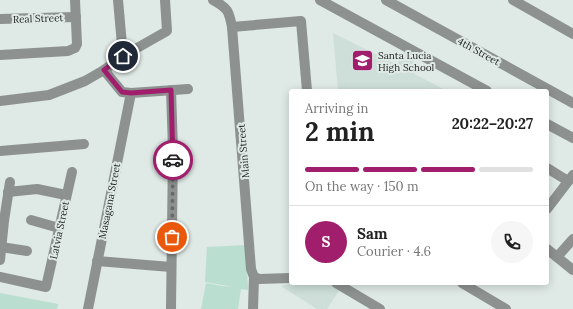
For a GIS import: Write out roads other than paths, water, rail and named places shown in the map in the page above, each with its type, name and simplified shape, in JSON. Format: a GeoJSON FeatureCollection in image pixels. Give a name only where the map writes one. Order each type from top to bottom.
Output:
{"type":"FeatureCollection","features":[{"type":"Feature","properties":{"kind":"street"},"geometry":{"type":"LineString","coordinates":[[0,55],[68,51],[75,48],[77,44],[75,0]]}},
{"type":"Feature","properties":{"kind":"street"},"geometry":{"type":"LineString","coordinates":[[118,0],[123,56]]}},
{"type":"Feature","properties":{"kind":"street"},"geometry":{"type":"LineString","coordinates":[[0,101],[49,95],[85,81],[104,70],[123,56],[168,31],[165,0]]}},
{"type":"Feature","properties":{"kind":"street","name":"Main Street"},"geometry":{"type":"LineString","coordinates":[[213,0],[228,10],[232,27],[251,269],[254,277],[254,309]]}},
{"type":"Feature","properties":{"kind":"street"},"geometry":{"type":"LineString","coordinates":[[320,0],[483,89]]}},
{"type":"Feature","properties":{"kind":"street","name":"4th Street"},"geometry":{"type":"LineString","coordinates":[[386,0],[548,89]]}},
{"type":"Feature","properties":{"kind":"street"},"geometry":{"type":"LineString","coordinates":[[513,0],[573,34]]}},
{"type":"Feature","properties":{"kind":"street","name":"Real Street"},"geometry":{"type":"LineString","coordinates":[[0,19],[76,17]]}},
{"type":"Feature","properties":{"kind":"street"},"geometry":{"type":"LineString","coordinates":[[232,27],[301,21],[307,89]]}},
{"type":"Feature","properties":{"kind":"street"},"geometry":{"type":"LineString","coordinates":[[104,70],[122,92],[131,93],[188,89]]}},
{"type":"Feature","properties":{"kind":"street"},"geometry":{"type":"LineString","coordinates":[[171,90],[173,150],[171,309]]}},
{"type":"Feature","properties":{"kind":"street","name":"4th Street"},"geometry":{"type":"LineString","coordinates":[[549,90],[573,103]]}},
{"type":"Feature","properties":{"kind":"street","name":"Masagana Street"},"geometry":{"type":"LineString","coordinates":[[88,309],[131,93]]}},
{"type":"Feature","properties":{"kind":"street"},"geometry":{"type":"LineString","coordinates":[[549,125],[573,138]]}},
{"type":"Feature","properties":{"kind":"street"},"geometry":{"type":"LineString","coordinates":[[0,151],[84,144]]}},
{"type":"Feature","properties":{"kind":"street"},"geometry":{"type":"LineString","coordinates":[[549,169],[571,178],[549,206]]}},
{"type":"Feature","properties":{"kind":"street","name":"Latvia Street"},"geometry":{"type":"LineString","coordinates":[[0,277],[46,287],[72,172]]}},
{"type":"Feature","properties":{"kind":"street"},"geometry":{"type":"LineString","coordinates":[[0,260],[2,221],[10,182]]}},
{"type":"Feature","properties":{"kind":"street"},"geometry":{"type":"LineString","coordinates":[[8,192],[37,189],[66,196]]}},
{"type":"Feature","properties":{"kind":"street"},"geometry":{"type":"LineString","coordinates":[[31,220],[59,228]]}},
{"type":"Feature","properties":{"kind":"street"},"geometry":{"type":"LineString","coordinates":[[557,258],[573,238]]}},
{"type":"Feature","properties":{"kind":"street"},"geometry":{"type":"LineString","coordinates":[[1,247],[27,251]]}},
{"type":"Feature","properties":{"kind":"street"},"geometry":{"type":"LineString","coordinates":[[549,251],[573,270]]}},
{"type":"Feature","properties":{"kind":"street"},"geometry":{"type":"LineString","coordinates":[[98,262],[172,267]]}},
{"type":"Feature","properties":{"kind":"street"},"geometry":{"type":"LineString","coordinates":[[254,277],[259,279],[289,278]]}},
{"type":"Feature","properties":{"kind":"street"},"geometry":{"type":"LineString","coordinates":[[339,285],[380,309]]}},
{"type":"Feature","properties":{"kind":"street"},"geometry":{"type":"LineString","coordinates":[[465,285],[506,309]]}},
{"type":"Feature","properties":{"kind":"place","name":"Santa Lucia High School"},"geometry":{"type":"Point","coordinates":[362,61]}}]}
